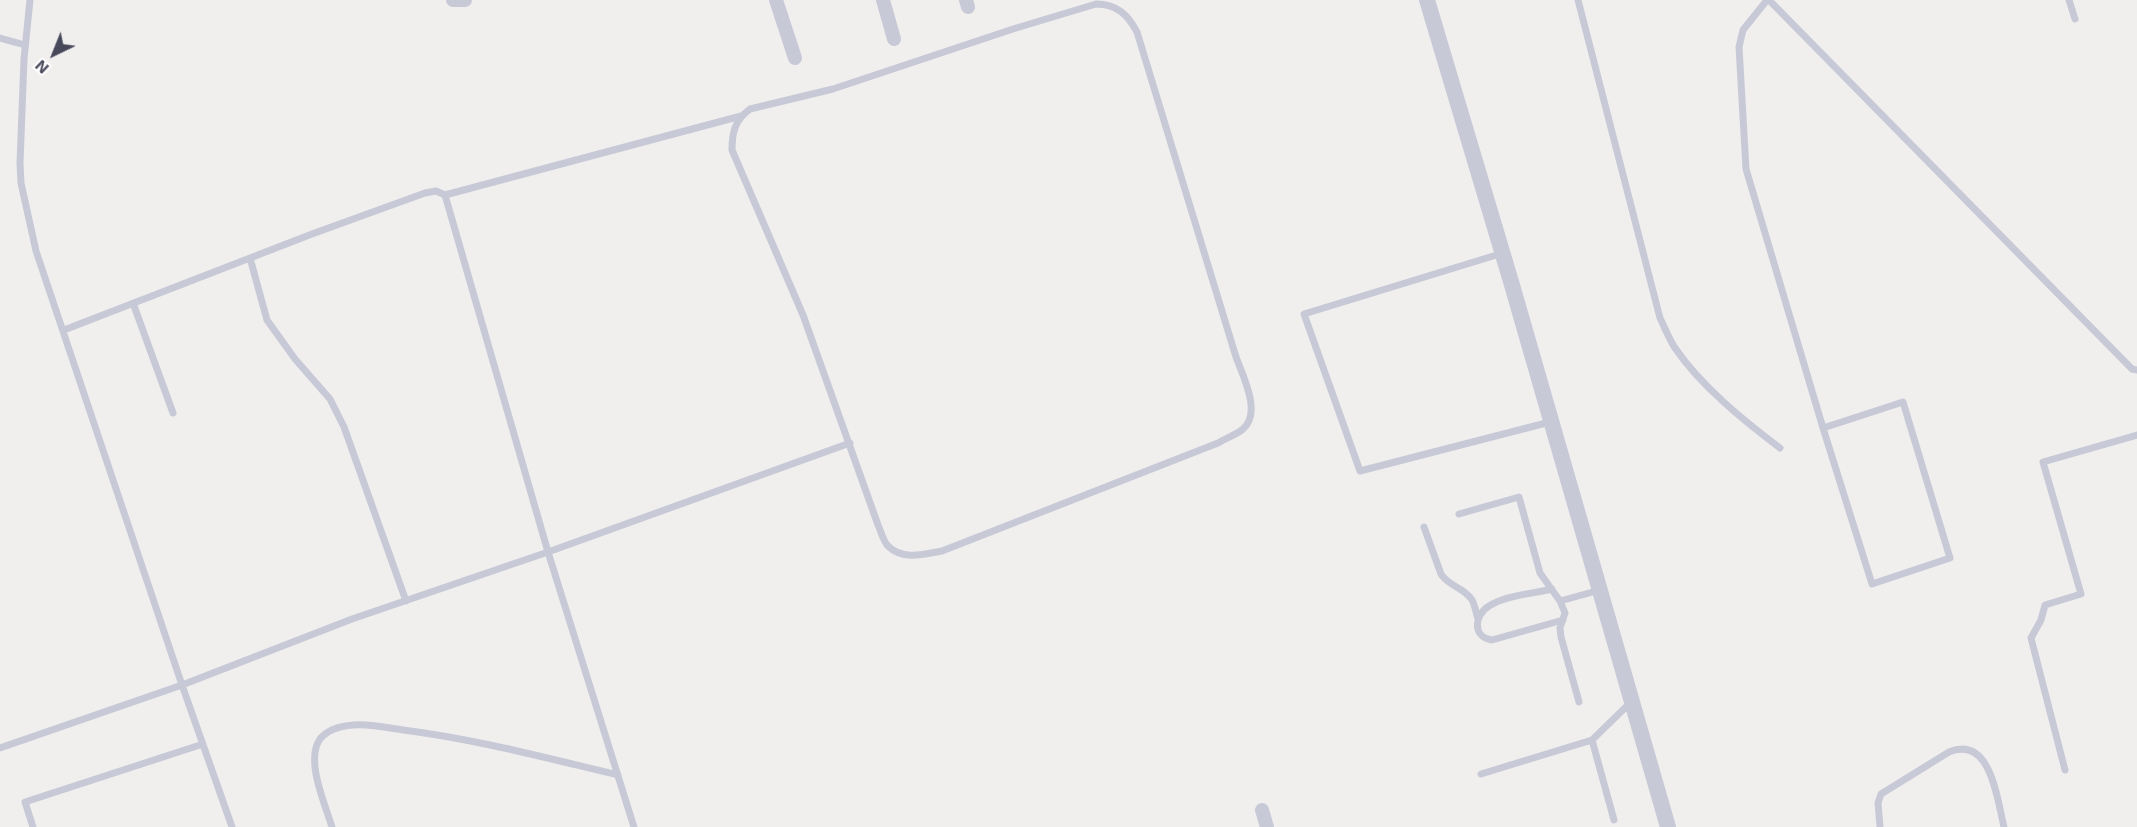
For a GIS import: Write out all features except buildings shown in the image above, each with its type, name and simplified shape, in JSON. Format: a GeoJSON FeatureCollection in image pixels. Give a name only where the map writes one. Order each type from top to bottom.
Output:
{"type":"FeatureCollection","features":[{"type":"Feature","properties":{"kind":"street"},"geometry":{"type":"LineString","coordinates":[[453,0],[465,0]]}},
{"type":"Feature","properties":{"kind":"street"},"geometry":{"type":"LineString","coordinates":[[776,0],[795,58]]}},
{"type":"Feature","properties":{"kind":"street"},"geometry":{"type":"LineString","coordinates":[[883,0],[894,39]]}},
{"type":"Feature","properties":{"kind":"street"},"geometry":{"type":"LineString","coordinates":[[1427,0],[1503,253],[1668,827]]}},
{"type":"Feature","properties":{"kind":"street"},"geometry":{"type":"LineString","coordinates":[[1262,810],[1267,827]]}},
{"type":"Feature","properties":{"kind":"lane"},"geometry":{"type":"LineString","coordinates":[[1578,0],[1660,318],[1675,348],[1706,384],[1747,423],[1780,448]]}},
{"type":"Feature","properties":{"kind":"lane"},"geometry":{"type":"LineString","coordinates":[[1823,428],[1903,402],[1950,558],[1872,584],[1823,428],[1746,169],[1738,47],[1743,30],[1768,0],[2124,361],[2132,369],[2137,370]]}},
{"type":"Feature","properties":{"kind":"lane"},"geometry":{"type":"LineString","coordinates":[[2069,0],[2075,19]]}},
{"type":"Feature","properties":{"kind":"lane"},"geometry":{"type":"LineString","coordinates":[[32,1],[25,45],[21,183],[36,251],[232,827]]}},
{"type":"Feature","properties":{"kind":"lane"},"geometry":{"type":"LineString","coordinates":[[64,330],[425,193],[436,192],[445,195],[741,116],[750,109],[843,86],[1013,29],[1096,4],[1113,6],[1130,20],[1137,33],[1250,396],[1252,415],[1249,423],[1218,443],[942,551],[917,556],[895,551],[885,542],[803,315],[732,150],[733,131],[741,116]]}},
{"type":"Feature","properties":{"kind":"lane"},"geometry":{"type":"LineString","coordinates":[[0,38],[25,45]]}},
{"type":"Feature","properties":{"kind":"lane"},"geometry":{"type":"LineString","coordinates":[[445,195],[548,552],[634,827]]}},
{"type":"Feature","properties":{"kind":"lane"},"geometry":{"type":"LineString","coordinates":[[1503,253],[1304,314],[1360,471],[1551,421]]}},
{"type":"Feature","properties":{"kind":"lane"},"geometry":{"type":"LineString","coordinates":[[250,258],[267,320],[295,359],[330,399],[344,427],[406,601]]}},
{"type":"Feature","properties":{"kind":"lane"},"geometry":{"type":"LineString","coordinates":[[133,303],[173,412]]}},
{"type":"Feature","properties":{"kind":"lane"},"geometry":{"type":"LineString","coordinates":[[2065,770],[2031,638],[2041,620],[2045,606],[2081,594],[2043,462],[2137,435]]}},
{"type":"Feature","properties":{"kind":"lane"},"geometry":{"type":"LineString","coordinates":[[0,748],[182,685],[352,619],[548,552],[850,443]]}},
{"type":"Feature","properties":{"kind":"lane"},"geometry":{"type":"LineString","coordinates":[[1459,514],[1519,497],[1540,573],[1565,613],[1560,628],[1561,637],[1579,702]]}},
{"type":"Feature","properties":{"kind":"lane"},"geometry":{"type":"LineString","coordinates":[[1424,527],[1441,574],[1444,579],[1461,589],[1471,599],[1478,619]]}},
{"type":"Feature","properties":{"kind":"lane"},"geometry":{"type":"LineString","coordinates":[[1552,589],[1498,602],[1482,611],[1477,625],[1480,634],[1492,640],[1563,620]]}},
{"type":"Feature","properties":{"kind":"lane"},"geometry":{"type":"LineString","coordinates":[[1560,602],[1600,590]]}},
{"type":"Feature","properties":{"kind":"lane"},"geometry":{"type":"LineString","coordinates":[[1481,774],[1592,740],[1632,701]]}},
{"type":"Feature","properties":{"kind":"lane"},"geometry":{"type":"LineString","coordinates":[[332,827],[315,769],[315,750],[320,739],[338,727],[355,724],[447,735],[618,775]]}},
{"type":"Feature","properties":{"kind":"lane"},"geometry":{"type":"LineString","coordinates":[[1592,740],[1614,820]]}},
{"type":"Feature","properties":{"kind":"lane"},"geometry":{"type":"LineString","coordinates":[[33,827],[25,802],[203,744]]}},
{"type":"Feature","properties":{"kind":"lane"},"geometry":{"type":"LineString","coordinates":[[1880,827],[1878,803],[1881,794],[1959,748],[1971,751],[1983,759],[1989,768],[2004,827]]}}]}
